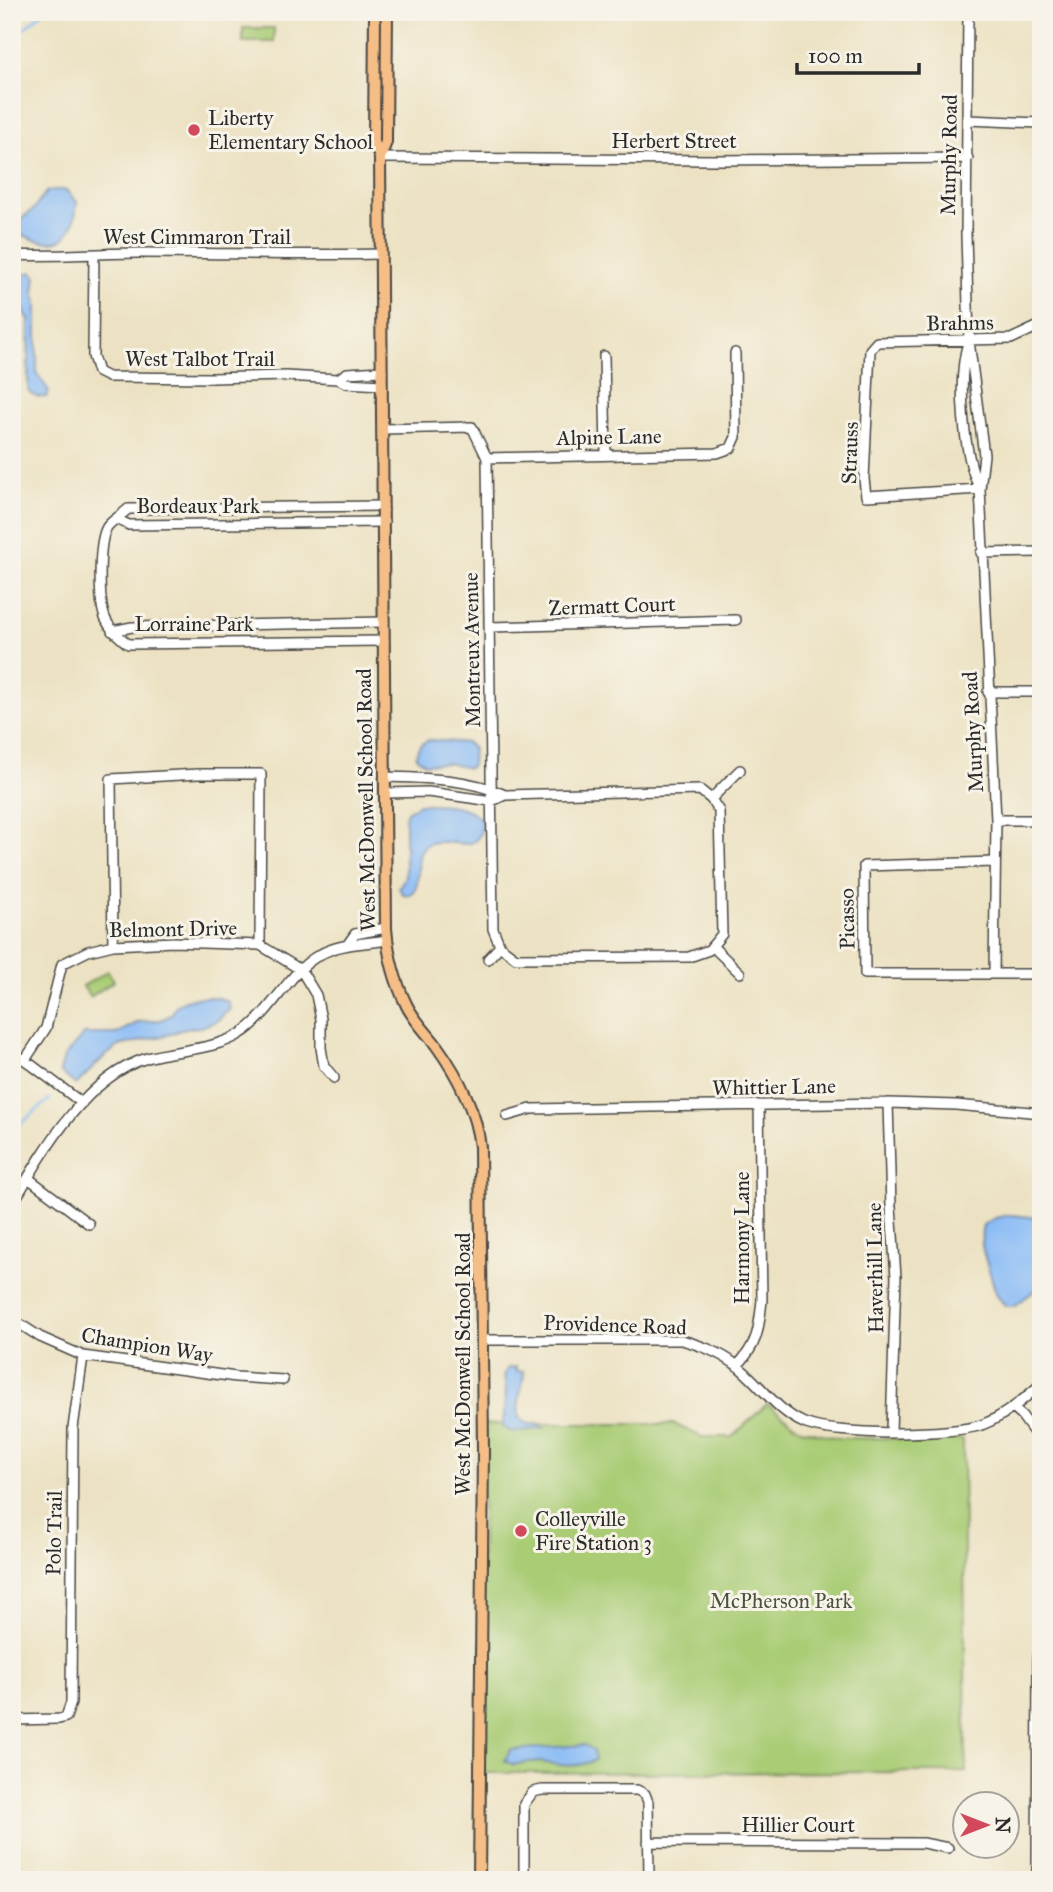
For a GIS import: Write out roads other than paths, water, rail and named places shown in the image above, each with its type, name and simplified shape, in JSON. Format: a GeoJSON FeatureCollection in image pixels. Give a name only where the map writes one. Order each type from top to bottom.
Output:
{"type":"FeatureCollection","features":[{"type":"Feature","properties":{"kind":"main road","name":"West McDonwell School Road"},"geometry":{"type":"LineString","coordinates":[[374,12],[374,142],[380,158],[386,934],[392,968],[407,1006],[451,1068],[478,1133],[483,1258],[479,1880]]}},
{"type":"Feature","properties":{"kind":"main road","name":"West McDonwell School Road"},"geometry":{"type":"LineString","coordinates":[[380,158],[386,142],[387,12]]}},
{"type":"Feature","properties":{"kind":"street","name":"Murphy Road"},"geometry":{"type":"LineString","coordinates":[[968,12],[966,234],[969,341],[984,454],[980,489],[981,553],[996,820],[994,974]]}},
{"type":"Feature","properties":{"kind":"street"},"geometry":{"type":"LineString","coordinates":[[968,120],[1041,123]]}},
{"type":"Feature","properties":{"kind":"street","name":"Herbert Street"},"geometry":{"type":"LineString","coordinates":[[380,158],[968,158]]}},
{"type":"Feature","properties":{"kind":"street","name":"West Cimmaron Trail"},"geometry":{"type":"LineString","coordinates":[[12,255],[49,257],[271,254],[321,257],[381,254]]}},
{"type":"Feature","properties":{"kind":"street","name":"West Talbot Trail"},"geometry":{"type":"LineString","coordinates":[[94,255],[93,356],[98,372],[108,377],[286,376],[382,384]]}},
{"type":"Feature","properties":{"kind":"street","name":"Brahms"},"geometry":{"type":"LineString","coordinates":[[877,342],[1011,339],[1041,325]]}},
{"type":"Feature","properties":{"kind":"street","name":"Murphy Road"},"geometry":{"type":"LineString","coordinates":[[969,341],[963,358],[964,407],[972,467],[980,489]]}},
{"type":"Feature","properties":{"kind":"street","name":"Strauss"},"geometry":{"type":"LineString","coordinates":[[877,342],[870,350],[864,479],[866,496],[980,489]]}},
{"type":"Feature","properties":{"kind":"street","name":"Alpine Lane"},"geometry":{"type":"LineString","coordinates":[[487,458],[717,453],[731,448],[736,437],[735,353]]}},
{"type":"Feature","properties":{"kind":"street"},"geometry":{"type":"LineString","coordinates":[[604,356],[606,454]]}},
{"type":"Feature","properties":{"kind":"street","name":"West Talbot Trail"},"geometry":{"type":"LineString","coordinates":[[338,379],[347,373],[382,370]]}},
{"type":"Feature","properties":{"kind":"street","name":"Montreux Avenue"},"geometry":{"type":"LineString","coordinates":[[382,429],[472,427],[487,458],[493,929],[500,946]]}},
{"type":"Feature","properties":{"kind":"street","name":"Bordeaux Park"},"geometry":{"type":"LineString","coordinates":[[383,506],[128,509],[116,519],[129,525],[384,522]]}},
{"type":"Feature","properties":{"kind":"street"},"geometry":{"type":"LineString","coordinates":[[344,507],[344,523]]}},
{"type":"Feature","properties":{"kind":"street"},"geometry":{"type":"LineString","coordinates":[[112,631],[103,612],[101,560],[102,538],[108,526],[116,519]]}},
{"type":"Feature","properties":{"kind":"street"},"geometry":{"type":"LineString","coordinates":[[981,553],[1041,552]]}},
{"type":"Feature","properties":{"kind":"street","name":"Zermatt Court"},"geometry":{"type":"LineString","coordinates":[[489,626],[736,620]]}},
{"type":"Feature","properties":{"kind":"street","name":"Lorraine Park"},"geometry":{"type":"LineString","coordinates":[[112,631],[132,626],[384,622]]}},
{"type":"Feature","properties":{"kind":"street"},"geometry":{"type":"LineString","coordinates":[[348,623],[348,641]]}},
{"type":"Feature","properties":{"kind":"street","name":"Lorraine Park"},"geometry":{"type":"LineString","coordinates":[[112,631],[128,644],[384,640]]}},
{"type":"Feature","properties":{"kind":"street"},"geometry":{"type":"LineString","coordinates":[[988,692],[1041,692]]}},
{"type":"Feature","properties":{"kind":"street"},"geometry":{"type":"LineString","coordinates":[[711,799],[740,770]]}},
{"type":"Feature","properties":{"kind":"street"},"geometry":{"type":"LineString","coordinates":[[113,945],[111,779],[261,774],[260,945]]}},
{"type":"Feature","properties":{"kind":"street"},"geometry":{"type":"LineString","coordinates":[[386,776],[431,777],[491,789],[505,795]]}},
{"type":"Feature","properties":{"kind":"street"},"geometry":{"type":"LineString","coordinates":[[385,793],[428,792],[492,801],[505,795],[700,790],[711,799],[719,811],[722,934],[709,950],[689,957],[516,958],[500,946],[488,959]]}},
{"type":"Feature","properties":{"kind":"street"},"geometry":{"type":"LineString","coordinates":[[996,820],[1041,820]]}},
{"type":"Feature","properties":{"kind":"street","name":"Picasso"},"geometry":{"type":"LineString","coordinates":[[994,974],[865,974],[864,866],[995,862]]}},
{"type":"Feature","properties":{"kind":"street"},"geometry":{"type":"LineString","coordinates":[[12,1205],[82,1103],[104,1081],[134,1063],[214,1045],[243,1032],[262,1015],[301,970],[319,955],[348,944],[355,934],[386,934]]}},
{"type":"Feature","properties":{"kind":"street","name":"Belmont Drive"},"geometry":{"type":"LineString","coordinates":[[25,1060],[46,1028],[62,964],[88,951],[113,945],[205,942],[260,945],[301,970]]}},
{"type":"Feature","properties":{"kind":"street"},"geometry":{"type":"LineString","coordinates":[[712,946],[740,973]]}},
{"type":"Feature","properties":{"kind":"street"},"geometry":{"type":"LineString","coordinates":[[301,970],[316,995],[321,1019],[324,1066],[334,1077]]}},
{"type":"Feature","properties":{"kind":"street"},"geometry":{"type":"LineString","coordinates":[[994,974],[1041,974]]}},
{"type":"Feature","properties":{"kind":"street"},"geometry":{"type":"LineString","coordinates":[[12,1054],[25,1060],[82,1103]]}},
{"type":"Feature","properties":{"kind":"street","name":"Whittier Lane"},"geometry":{"type":"LineString","coordinates":[[508,1116],[531,1109],[888,1103],[956,1105],[1041,1113]]}},
{"type":"Feature","properties":{"kind":"street","name":"Haverhill Lane"},"geometry":{"type":"LineString","coordinates":[[888,1103],[896,1277],[891,1432]]}},
{"type":"Feature","properties":{"kind":"street","name":"Harmony Lane"},"geometry":{"type":"LineString","coordinates":[[737,1366],[751,1351],[758,1331],[762,1300],[759,1104]]}},
{"type":"Feature","properties":{"kind":"street"},"geometry":{"type":"LineString","coordinates":[[28,1178],[89,1224]]}},
{"type":"Feature","properties":{"kind":"street","name":"Champion Way"},"geometry":{"type":"LineString","coordinates":[[12,1319],[40,1337],[83,1356],[236,1377],[284,1380]]}},
{"type":"Feature","properties":{"kind":"street","name":"Providence Road"},"geometry":{"type":"LineString","coordinates":[[482,1340],[682,1340],[713,1350],[737,1366],[774,1402],[804,1423],[839,1430],[963,1430],[1013,1408],[1041,1384]]}},
{"type":"Feature","properties":{"kind":"street","name":"Polo Trail"},"geometry":{"type":"LineString","coordinates":[[12,1720],[59,1719],[66,1717],[69,1711],[73,1428],[83,1356]]}},
{"type":"Feature","properties":{"kind":"street"},"geometry":{"type":"LineString","coordinates":[[1013,1408],[1041,1442]]}},
{"type":"Feature","properties":{"kind":"street"},"geometry":{"type":"LineString","coordinates":[[1037,1880],[1038,1659],[1041,1639]]}},
{"type":"Feature","properties":{"kind":"street"},"geometry":{"type":"LineString","coordinates":[[524,1880],[524,1804],[533,1793],[542,1790],[637,1790],[645,1794],[648,1802],[649,1880]]}},
{"type":"Feature","properties":{"kind":"street","name":"Hillier Court"},"geometry":{"type":"LineString","coordinates":[[649,1842],[923,1843],[948,1848]]}},
{"type":"Feature","properties":{"kind":"water"},"geometry":{"type":"Polygon","coordinates":[[[66,190],[77,202],[72,226],[67,234],[54,242],[45,242],[21,234],[20,220],[34,209],[46,192],[66,190]]]}},
{"type":"Feature","properties":{"kind":"water"},"geometry":{"type":"Polygon","coordinates":[[[32,272],[36,277],[34,293],[37,302],[37,374],[49,391],[46,397],[36,396],[28,390],[29,319],[20,306],[19,275],[32,272]]]}},
{"type":"Feature","properties":{"kind":"water"},"geometry":{"type":"Polygon","coordinates":[[[430,740],[467,743],[473,749],[472,765],[468,768],[447,763],[426,764],[416,757],[420,746],[430,740]]]}},
{"type":"Feature","properties":{"kind":"water"},"geometry":{"type":"Polygon","coordinates":[[[419,804],[463,808],[482,822],[476,840],[470,843],[436,842],[422,848],[418,861],[417,884],[409,895],[403,894],[399,888],[405,877],[405,818],[407,812],[419,804]]]}},
{"type":"Feature","properties":{"kind":"water"},"geometry":{"type":"Polygon","coordinates":[[[217,997],[228,1002],[230,1009],[217,1021],[201,1027],[185,1028],[171,1034],[119,1046],[76,1085],[60,1072],[64,1057],[84,1034],[116,1034],[139,1022],[161,1020],[171,1015],[176,1006],[185,1000],[217,997]]]}},
{"type":"Feature","properties":{"kind":"water"},"geometry":{"type":"Polygon","coordinates":[[[1010,1215],[1041,1218],[1041,1286],[1014,1306],[1006,1306],[995,1289],[982,1237],[983,1225],[995,1218],[1010,1215]]]}},
{"type":"Feature","properties":{"kind":"water"},"geometry":{"type":"Polygon","coordinates":[[[516,1367],[516,1371],[524,1372],[518,1405],[519,1417],[525,1423],[544,1428],[512,1432],[503,1427],[506,1393],[504,1375],[508,1368],[516,1367]]]}},
{"type":"Feature","properties":{"kind":"water"},"geometry":{"type":"Polygon","coordinates":[[[585,1745],[593,1750],[595,1760],[573,1766],[536,1762],[514,1765],[505,1761],[510,1750],[585,1745]]]}},
{"type":"Feature","properties":{"kind":"waterway"},"geometry":{"type":"LineString","coordinates":[[12,39],[43,12]]}},
{"type":"Feature","properties":{"kind":"waterway"},"geometry":{"type":"LineString","coordinates":[[12,1131],[50,1099]]}},
{"type":"Feature","properties":{"kind":"place","name":"Liberty Elementary School"},"geometry":{"type":"Point","coordinates":[194,130]}},
{"type":"Feature","properties":{"kind":"place","name":"Colleyville Fire Station 3"},"geometry":{"type":"Point","coordinates":[521,1531]}},
{"type":"Feature","properties":{"kind":"park label","name":"McPherson Park"},"geometry":{"type":"Point","coordinates":[781,1601]}}]}
